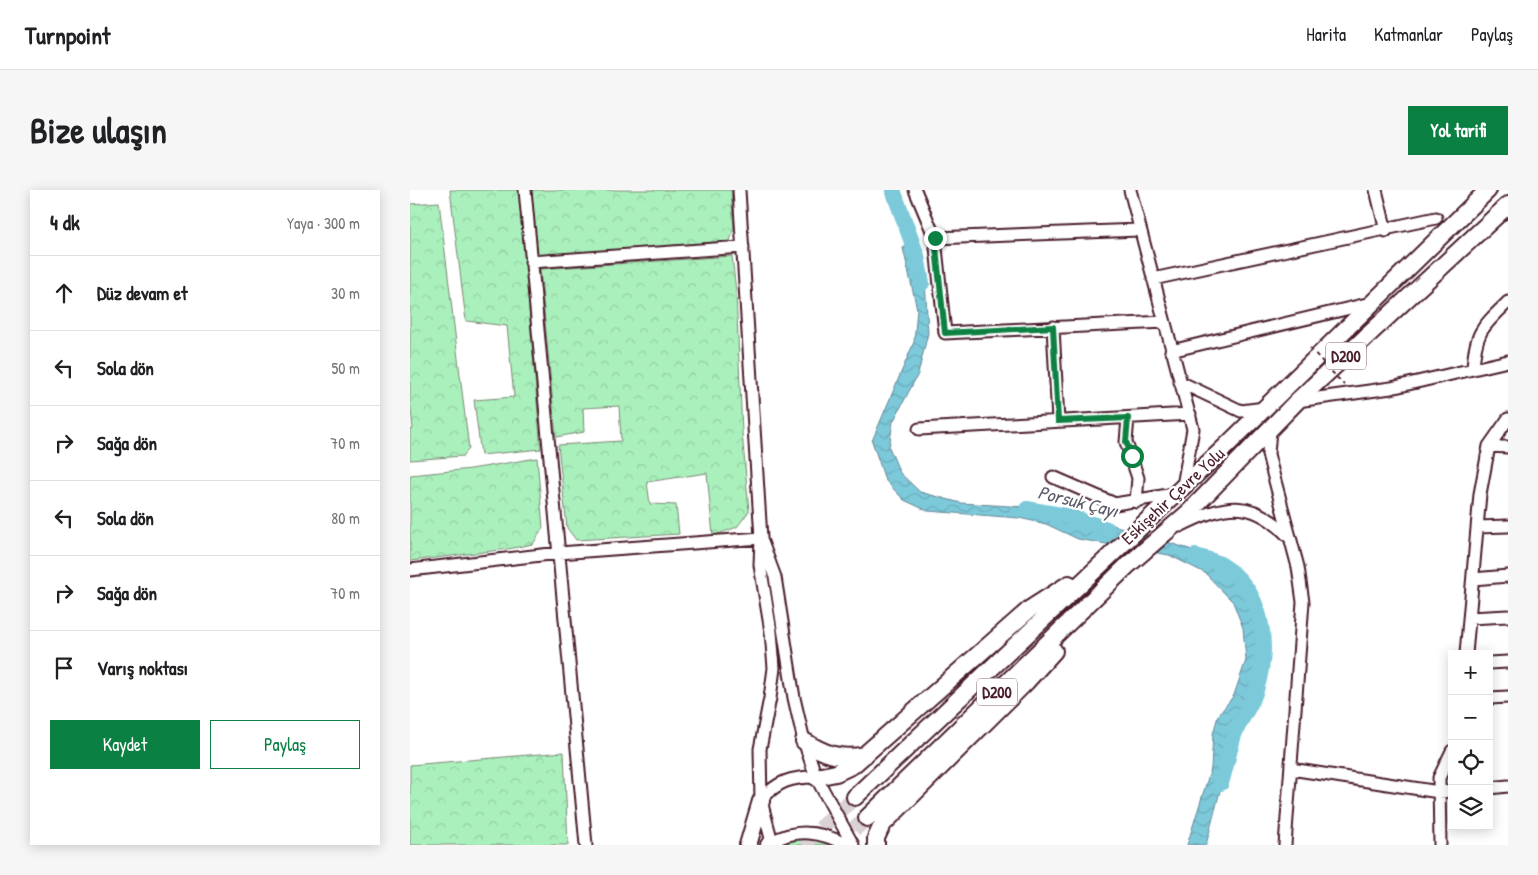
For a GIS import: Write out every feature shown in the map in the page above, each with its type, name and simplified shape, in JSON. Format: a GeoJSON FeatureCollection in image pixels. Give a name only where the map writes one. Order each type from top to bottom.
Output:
{"type":"FeatureCollection","features":[{"type":"Feature","properties":{"kind":"highway","name":"Eskişehir Çevre Yolu"},"geometry":{"type":"LineString","coordinates":[[855,797],[1265,408],[1488,190]]}},
{"type":"Feature","properties":{"kind":"highway","name":"Eskişehir Çevre Yolu"},"geometry":{"type":"LineString","coordinates":[[867,818],[1128,566],[1189,512],[1298,401],[1508,205]]}},
{"type":"Feature","properties":{"kind":"highway"},"geometry":{"type":"LineString","coordinates":[[816,777],[836,773],[853,765],[1030,609],[1100,564]]}},
{"type":"Feature","properties":{"kind":"highway"},"geometry":{"type":"LineString","coordinates":[[876,845],[876,838],[882,825],[1026,682],[1128,566]]}},
{"type":"Feature","properties":{"kind":"highway"},"geometry":{"type":"LineString","coordinates":[[804,740],[835,757],[850,758],[865,755]]}},
{"type":"Feature","properties":{"kind":"highway"},"geometry":{"type":"LineString","coordinates":[[748,845],[761,801]]}},
{"type":"Feature","properties":{"kind":"street"},"geometry":{"type":"LineString","coordinates":[[525,190],[586,845]]}},
{"type":"Feature","properties":{"kind":"street"},"geometry":{"type":"LineString","coordinates":[[739,190],[761,538],[760,565],[771,632],[774,668],[760,749],[761,801],[772,844],[784,835],[806,832],[833,838],[847,845]]}},
{"type":"Feature","properties":{"kind":"street"},"geometry":{"type":"LineString","coordinates":[[916,190],[935,238],[945,333],[1164,322]]}},
{"type":"Feature","properties":{"kind":"street"},"geometry":{"type":"LineString","coordinates":[[1376,190],[1386,231]]}},
{"type":"Feature","properties":{"kind":"street"},"geometry":{"type":"LineString","coordinates":[[1053,477],[1116,504],[1136,502],[1179,490],[1193,429],[1140,230],[1133,191]]}},
{"type":"Feature","properties":{"kind":"street"},"geometry":{"type":"LineString","coordinates":[[1153,279],[1386,231],[1436,218]]}},
{"type":"Feature","properties":{"kind":"street"},"geometry":{"type":"LineString","coordinates":[[935,238],[1140,230]]}},
{"type":"Feature","properties":{"kind":"street"},"geometry":{"type":"LineString","coordinates":[[531,262],[743,247]]}},
{"type":"Feature","properties":{"kind":"street"},"geometry":{"type":"LineString","coordinates":[[1171,351],[1373,302]]}},
{"type":"Feature","properties":{"kind":"street"},"geometry":{"type":"LineString","coordinates":[[1473,369],[1476,338],[1484,326],[1508,302]]}},
{"type":"Feature","properties":{"kind":"street"},"geometry":{"type":"LineString","coordinates":[[1053,327],[1058,421]]}},
{"type":"Feature","properties":{"kind":"street"},"geometry":{"type":"LineString","coordinates":[[1298,401],[1391,388],[1508,361]]}},
{"type":"Feature","properties":{"kind":"street"},"geometry":{"type":"LineString","coordinates":[[1180,382],[1241,411],[1265,408]]}},
{"type":"Feature","properties":{"kind":"street"},"geometry":{"type":"LineString","coordinates":[[920,429],[1190,414]]}},
{"type":"Feature","properties":{"kind":"street"},"geometry":{"type":"LineString","coordinates":[[1128,418],[1126,442],[1138,478],[1136,502]]}},
{"type":"Feature","properties":{"kind":"street"},"geometry":{"type":"LineString","coordinates":[[1466,650],[1477,527],[1489,446],[1508,420]]}},
{"type":"Feature","properties":{"kind":"street"},"geometry":{"type":"LineString","coordinates":[[1270,430],[1268,454],[1270,466],[1292,540],[1303,602],[1285,845]]}},
{"type":"Feature","properties":{"kind":"street"},"geometry":{"type":"LineString","coordinates":[[1489,446],[1508,447]]}},
{"type":"Feature","properties":{"kind":"street"},"geometry":{"type":"LineString","coordinates":[[1165,534],[1218,509],[1235,508],[1261,515],[1280,527],[1292,540]]}},
{"type":"Feature","properties":{"kind":"street"},"geometry":{"type":"LineString","coordinates":[[1477,527],[1508,526]]}},
{"type":"Feature","properties":{"kind":"street"},"geometry":{"type":"LineString","coordinates":[[410,570],[558,554],[761,538]]}},
{"type":"Feature","properties":{"kind":"street"},"geometry":{"type":"LineString","coordinates":[[761,538],[775,576],[794,698],[804,740],[816,777],[854,845]]}},
{"type":"Feature","properties":{"kind":"street"},"geometry":{"type":"LineString","coordinates":[[1473,579],[1508,576]]}},
{"type":"Feature","properties":{"kind":"street"},"geometry":{"type":"LineString","coordinates":[[1469,618],[1508,616]]}},
{"type":"Feature","properties":{"kind":"street"},"geometry":{"type":"LineString","coordinates":[[1493,663],[1508,662]]}},
{"type":"Feature","properties":{"kind":"street"},"geometry":{"type":"LineString","coordinates":[[1493,698],[1508,697]]}},
{"type":"Feature","properties":{"kind":"street"},"geometry":{"type":"LineString","coordinates":[[1440,845],[1439,778],[1448,759]]}},
{"type":"Feature","properties":{"kind":"street"},"geometry":{"type":"LineString","coordinates":[[1291,769],[1439,792],[1448,791]]}},
{"type":"Feature","properties":{"kind":"street"},"geometry":{"type":"LineString","coordinates":[[761,801],[770,789],[780,782],[816,777]]}},
{"type":"Feature","properties":{"kind":"street"},"geometry":{"type":"LineString","coordinates":[[1493,788],[1508,786]]}},
{"type":"Feature","properties":{"kind":"path"},"geometry":{"type":"LineString","coordinates":[[1310,348],[1344,385]]}},
{"type":"Feature","properties":{"kind":"green space"},"geometry":{"type":"Polygon","coordinates":[[[450,190],[519,190],[541,449],[481,455],[474,400],[514,397],[507,326],[466,321],[450,190]]]}},
{"type":"Feature","properties":{"kind":"green space"},"geometry":{"type":"Polygon","coordinates":[[[529,190],[731,190],[734,228],[730,241],[537,256],[529,190]]]}},
{"type":"Feature","properties":{"kind":"green space"},"geometry":{"type":"Polygon","coordinates":[[[439,202],[469,449],[463,456],[410,460],[410,430],[413,429],[410,400],[410,204],[439,202]]]}},
{"type":"Feature","properties":{"kind":"green space"},"geometry":{"type":"Polygon","coordinates":[[[732,256],[736,292],[742,432],[749,511],[737,527],[713,536],[707,473],[647,482],[650,504],[676,505],[679,534],[576,540],[567,528],[558,445],[621,441],[619,406],[583,408],[584,432],[556,437],[540,269],[732,256]]]}},
{"type":"Feature","properties":{"kind":"green space"},"geometry":{"type":"Polygon","coordinates":[[[537,458],[543,528],[533,544],[508,549],[410,561],[410,475],[471,469],[537,458]]]}},
{"type":"Feature","properties":{"kind":"green space"},"geometry":{"type":"Polygon","coordinates":[[[564,752],[568,845],[410,845],[410,765],[564,752]]]}},
{"type":"Feature","properties":{"kind":"green space"},"geometry":{"type":"Polygon","coordinates":[[[801,837],[824,840],[835,845],[784,845],[787,839],[801,837]]]}},
{"type":"Feature","properties":{"kind":"water"},"geometry":{"type":"Polygon","coordinates":[[[912,244],[925,279],[928,333],[918,374],[893,422],[889,447],[900,473],[920,492],[961,503],[1042,508],[1069,520],[1110,524],[1205,554],[1230,574],[1253,608],[1262,630],[1254,700],[1228,734],[1226,768],[1206,845],[1187,845],[1211,768],[1213,734],[1218,716],[1234,695],[1246,660],[1243,628],[1233,602],[1205,573],[1169,555],[1078,539],[1046,524],[1019,518],[928,511],[904,500],[885,480],[872,441],[914,342],[917,309],[903,248],[912,244]]]}},
{"type":"Feature","properties":{"kind":"waterway","name":"Porsuk Çayı"},"geometry":{"type":"LineString","coordinates":[[893,190],[917,256],[922,283]]}},
{"type":"Feature","properties":{"kind":"waterway","name":"Porsuk Çayı"},"geometry":{"type":"LineString","coordinates":[[1027,509],[1072,517],[1107,529]]}},
{"type":"Feature","properties":{"kind":"waterway","name":"Porsuk Çayı"},"geometry":{"type":"LineString","coordinates":[[1195,556],[1220,564],[1235,575],[1247,589],[1255,604],[1263,637],[1263,655],[1256,690],[1234,735],[1221,783]]}},
{"type":"Feature","properties":{"kind":"tunnel"},"geometry":{"type":"LineString","coordinates":[[803,845],[855,797]]}},
{"type":"Feature","properties":{"kind":"tunnel"},"geometry":{"type":"LineString","coordinates":[[836,845],[867,818]]}},
{"type":"Feature","properties":{"kind":"route"},"geometry":{"type":"LineString","coordinates":[[935,238],[945,333],[1053,327],[1058,421],[1128,418],[1126,442],[1132,456]]}}]}
